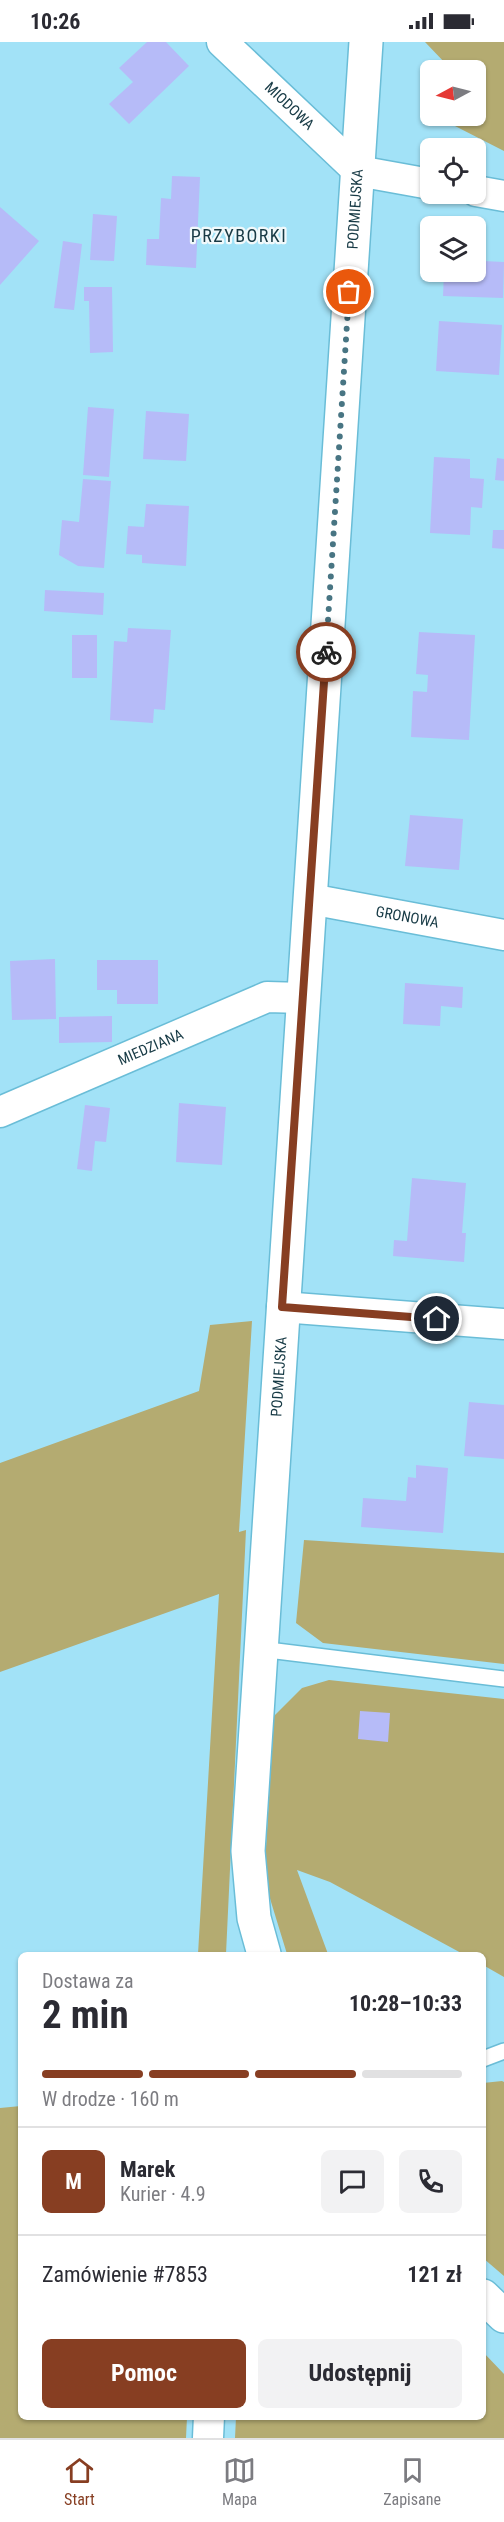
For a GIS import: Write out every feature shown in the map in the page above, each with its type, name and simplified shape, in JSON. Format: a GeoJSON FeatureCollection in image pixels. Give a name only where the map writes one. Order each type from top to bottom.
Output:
{"type":"FeatureCollection","features":[{"type":"Feature","properties":{"kind":"street","name":"MIODOWA"},"geometry":{"type":"LineString","coordinates":[[222,42],[358,171]]}},
{"type":"Feature","properties":{"kind":"street","name":"PODMIEJSKA"},"geometry":{"type":"LineString","coordinates":[[263,1952],[254,1918],[248,1851],[366,42]]}},
{"type":"Feature","properties":{"kind":"street"},"geometry":{"type":"LineString","coordinates":[[358,171],[420,182]]}},
{"type":"Feature","properties":{"kind":"street"},"geometry":{"type":"LineString","coordinates":[[486,193],[504,196]]}},
{"type":"Feature","properties":{"kind":"street","name":"GRONOWA"},"geometry":{"type":"LineString","coordinates":[[310,899],[504,935]]}},
{"type":"Feature","properties":{"kind":"street","name":"MIEDZIANA"},"geometry":{"type":"LineString","coordinates":[[0,1112],[267,997],[303,998]]}},
{"type":"Feature","properties":{"kind":"street"},"geometry":{"type":"LineString","coordinates":[[282,1307],[504,1324]]}},
{"type":"Feature","properties":{"kind":"street"},"geometry":{"type":"LineString","coordinates":[[486,2299],[504,2316]]}},
{"type":"Feature","properties":{"kind":"street"},"geometry":{"type":"LineString","coordinates":[[208,2438],[209,2420]]}},
{"type":"Feature","properties":{"kind":"lane"},"geometry":{"type":"LineString","coordinates":[[260,1649],[504,1679]]}},
{"type":"Feature","properties":{"kind":"lane"},"geometry":{"type":"LineString","coordinates":[[486,2058],[504,2051]]}},
{"type":"Feature","properties":{"kind":"shaded area"},"geometry":{"type":"Polygon","coordinates":[[[425,42],[504,42],[504,151],[486,142],[486,138],[479,138],[455,126],[486,126],[486,60],[442,60],[425,42]]]}},
{"type":"Feature","properties":{"kind":"shaded area"},"geometry":{"type":"Polygon","coordinates":[[[252,1321],[239,1532],[246,1530],[226,1952],[198,1952],[219,1594],[0,1672],[0,1463],[199,1391],[210,1325],[252,1321]]]}},
{"type":"Feature","properties":{"kind":"shaded area"},"geometry":{"type":"Polygon","coordinates":[[[304,1540],[504,1553],[504,1664],[323,1643],[296,1623],[304,1540]]]}},
{"type":"Feature","properties":{"kind":"shaded area"},"geometry":{"type":"Polygon","coordinates":[[[329,1680],[504,1699],[504,1977],[486,1967],[486,1952],[459,1952],[330,1882],[297,1870],[327,1952],[286,1952],[264,1879],[274,1716],[302,1688],[329,1680]]]}},
{"type":"Feature","properties":{"kind":"shaded area"},"geometry":{"type":"Polygon","coordinates":[[[504,2082],[504,2276],[486,2261],[486,2083],[504,2082]]]}},
{"type":"Feature","properties":{"kind":"shaded area"},"geometry":{"type":"Polygon","coordinates":[[[18,2106],[18,2420],[187,2420],[186,2438],[0,2438],[0,2108],[18,2106]]]}},
{"type":"Feature","properties":{"kind":"shaded area"},"geometry":{"type":"Polygon","coordinates":[[[486,2355],[504,2374],[504,2438],[235,2438],[236,2420],[486,2420],[486,2355]]]}},
{"type":"Feature","properties":{"kind":"building"},"geometry":{"type":"Polygon","coordinates":[[[147,42],[166,42],[189,66],[129,124],[109,104],[133,82],[119,68],[147,42]]]}},
{"type":"Feature","properties":{"kind":"building"},"geometry":{"type":"Polygon","coordinates":[[[172,176],[200,177],[196,268],[146,265],[147,239],[159,239],[161,198],[171,199],[172,176]]]}},
{"type":"Feature","properties":{"kind":"building"},"geometry":{"type":"Polygon","coordinates":[[[0,207],[39,241],[0,285],[0,207]]]}},
{"type":"Feature","properties":{"kind":"building"},"geometry":{"type":"Polygon","coordinates":[[[93,214],[117,216],[114,261],[90,260],[93,214]]]}},
{"type":"Feature","properties":{"kind":"building"},"geometry":{"type":"Polygon","coordinates":[[[63,241],[82,244],[74,310],[54,308],[63,241]]]}},
{"type":"Feature","properties":{"kind":"building"},"geometry":{"type":"Polygon","coordinates":[[[486,261],[504,262],[503,298],[443,296],[444,282],[486,282],[486,261]]]}},
{"type":"Feature","properties":{"kind":"building"},"geometry":{"type":"Polygon","coordinates":[[[84,287],[112,287],[113,352],[90,353],[89,301],[84,301],[84,287]]]}},
{"type":"Feature","properties":{"kind":"building"},"geometry":{"type":"Polygon","coordinates":[[[439,321],[502,325],[499,375],[436,371],[439,321]]]}},
{"type":"Feature","properties":{"kind":"building"},"geometry":{"type":"Polygon","coordinates":[[[88,407],[114,409],[109,477],[83,475],[88,407]]]}},
{"type":"Feature","properties":{"kind":"building"},"geometry":{"type":"Polygon","coordinates":[[[146,411],[189,414],[186,461],[143,459],[146,411]]]}},
{"type":"Feature","properties":{"kind":"building"},"geometry":{"type":"Polygon","coordinates":[[[434,457],[470,459],[470,478],[484,479],[482,508],[471,507],[470,535],[430,533],[434,457]]]}},
{"type":"Feature","properties":{"kind":"building"},"geometry":{"type":"Polygon","coordinates":[[[497,458],[504,459],[504,481],[495,480],[497,458]]]}},
{"type":"Feature","properties":{"kind":"building"},"geometry":{"type":"Polygon","coordinates":[[[83,479],[111,481],[104,568],[78,566],[59,555],[62,520],[79,522],[83,479]]]}},
{"type":"Feature","properties":{"kind":"building"},"geometry":{"type":"Polygon","coordinates":[[[146,504],[189,506],[186,566],[142,563],[142,555],[126,554],[128,526],[144,527],[146,504]]]}},
{"type":"Feature","properties":{"kind":"building"},"geometry":{"type":"Polygon","coordinates":[[[493,530],[504,530],[504,549],[492,548],[493,530]]]}},
{"type":"Feature","properties":{"kind":"building"},"geometry":{"type":"Polygon","coordinates":[[[45,590],[104,593],[103,615],[44,611],[45,590]]]}},
{"type":"Feature","properties":{"kind":"building"},"geometry":{"type":"Polygon","coordinates":[[[128,628],[171,630],[165,710],[154,709],[153,723],[110,720],[114,641],[127,642],[128,628]]]}},
{"type":"Feature","properties":{"kind":"building"},"geometry":{"type":"Polygon","coordinates":[[[419,632],[475,635],[469,740],[411,737],[413,691],[427,692],[428,675],[416,674],[419,632]]]}},
{"type":"Feature","properties":{"kind":"building"},"geometry":{"type":"Polygon","coordinates":[[[72,635],[97,635],[97,678],[72,678],[72,635]]]}},
{"type":"Feature","properties":{"kind":"building"},"geometry":{"type":"Polygon","coordinates":[[[410,815],[463,819],[459,870],[405,866],[410,815]]]}},
{"type":"Feature","properties":{"kind":"building"},"geometry":{"type":"Polygon","coordinates":[[[55,959],[56,1019],[12,1020],[10,961],[55,959]]]}},
{"type":"Feature","properties":{"kind":"building"},"geometry":{"type":"Polygon","coordinates":[[[97,960],[158,960],[158,1004],[117,1004],[117,990],[97,990],[97,960]]]}},
{"type":"Feature","properties":{"kind":"building"},"geometry":{"type":"Polygon","coordinates":[[[405,983],[463,987],[462,1008],[441,1006],[440,1026],[403,1024],[405,983]]]}},
{"type":"Feature","properties":{"kind":"building"},"geometry":{"type":"Polygon","coordinates":[[[112,1016],[112,1042],[59,1043],[59,1017],[112,1016]]]}},
{"type":"Feature","properties":{"kind":"building"},"geometry":{"type":"Polygon","coordinates":[[[179,1103],[226,1107],[222,1165],[176,1162],[179,1103]]]}},
{"type":"Feature","properties":{"kind":"building"},"geometry":{"type":"Polygon","coordinates":[[[85,1105],[110,1108],[106,1142],[95,1141],[92,1171],[77,1169],[85,1105]]]}},
{"type":"Feature","properties":{"kind":"building"},"geometry":{"type":"Polygon","coordinates":[[[412,1178],[466,1183],[462,1233],[466,1233],[464,1262],[393,1256],[394,1240],[407,1241],[412,1178]]]}},
{"type":"Feature","properties":{"kind":"building"},"geometry":{"type":"Polygon","coordinates":[[[469,1402],[504,1405],[504,1459],[464,1456],[469,1402]]]}},
{"type":"Feature","properties":{"kind":"building"},"geometry":{"type":"Polygon","coordinates":[[[416,1465],[448,1468],[443,1533],[361,1527],[363,1498],[406,1501],[408,1477],[416,1478],[416,1465]]]}},
{"type":"Feature","properties":{"kind":"building"},"geometry":{"type":"Polygon","coordinates":[[[360,1711],[390,1713],[388,1742],[358,1739],[360,1711]]]}},
{"type":"Feature","properties":{"kind":"way so far"},"geometry":{"type":"LineString","coordinates":[[326,652],[349,292]]}},
{"type":"Feature","properties":{"kind":"district","name":"PRZYBORKI"},"geometry":{"type":"Point","coordinates":[239,235]}},
{"type":"Feature","properties":{"kind":"route"},"geometry":{"type":"LineString","coordinates":[[326,652],[282,1307],[437,1319]]}}]}
